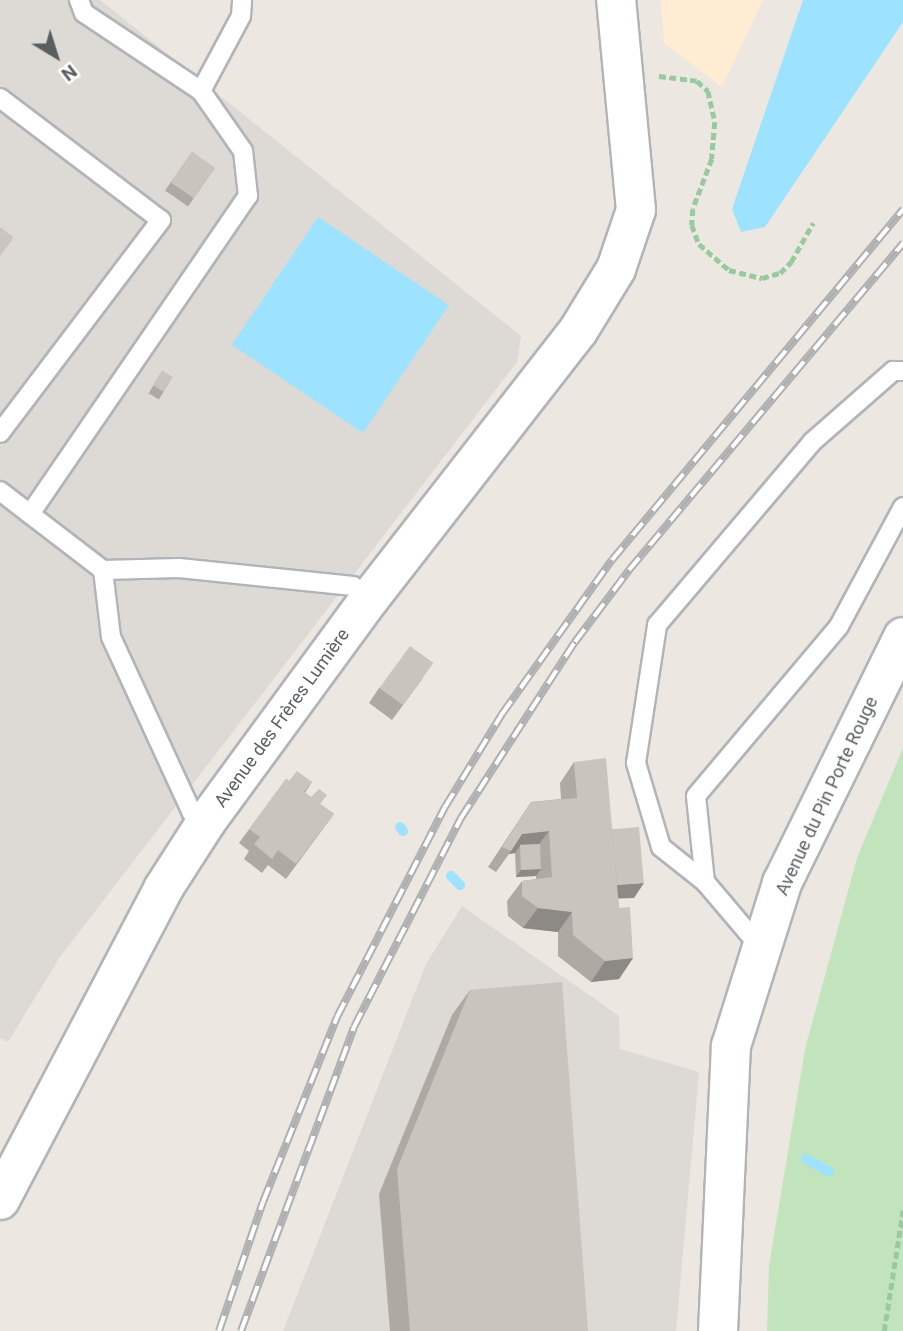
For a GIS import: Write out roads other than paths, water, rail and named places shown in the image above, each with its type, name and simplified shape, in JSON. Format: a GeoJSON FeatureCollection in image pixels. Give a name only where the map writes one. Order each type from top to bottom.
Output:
{"type":"FeatureCollection","features":[{"type":"Feature","properties":{"kind":"street","name":"Avenue des Frères Lumière"},"geometry":{"type":"LineString","coordinates":[[0,1200],[163,889],[206,822],[370,598],[578,331],[616,269],[636,210],[616,0]]}},
{"type":"Feature","properties":{"kind":"street","name":"Avenue du Pin Porte Rouge"},"geometry":{"type":"LineString","coordinates":[[718,1331],[731,1046],[782,883],[903,637]]}},
{"type":"Feature","properties":{"kind":"lane"},"geometry":{"type":"LineString","coordinates":[[30,513],[248,196],[243,151],[201,91],[84,13],[79,0]]}},
{"type":"Feature","properties":{"kind":"lane"},"geometry":{"type":"LineString","coordinates":[[201,91],[241,16],[242,0]]}},
{"type":"Feature","properties":{"kind":"lane"},"geometry":{"type":"LineString","coordinates":[[0,98],[161,220],[0,433]]}},
{"type":"Feature","properties":{"kind":"lane"},"geometry":{"type":"LineString","coordinates":[[761,948],[705,882],[661,847],[636,763],[657,625],[812,442],[893,371],[903,371]]}},
{"type":"Feature","properties":{"kind":"lane"},"geometry":{"type":"LineString","coordinates":[[0,491],[103,570],[206,571],[353,586],[370,598]]}},
{"type":"Feature","properties":{"kind":"lane"},"geometry":{"type":"LineString","coordinates":[[705,882],[696,796],[839,626],[903,507]]}},
{"type":"Feature","properties":{"kind":"lane"},"geometry":{"type":"LineString","coordinates":[[103,570],[111,637],[192,813],[206,822]]}},
{"type":"Feature","properties":{"kind":"water"},"geometry":{"type":"Polygon","coordinates":[[[803,0],[903,0],[903,22],[765,227],[741,232],[732,209],[803,0]]]}},
{"type":"Feature","properties":{"kind":"water"},"geometry":{"type":"Polygon","coordinates":[[[318,217],[449,305],[363,433],[232,345],[318,217]]]}},
{"type":"Feature","properties":{"kind":"waterway"},"geometry":{"type":"LineString","coordinates":[[400,827],[403,831]]}},
{"type":"Feature","properties":{"kind":"waterway"},"geometry":{"type":"LineString","coordinates":[[451,876],[460,885]]}},
{"type":"Feature","properties":{"kind":"waterway"},"geometry":{"type":"LineString","coordinates":[[806,1159],[829,1172]]}},
{"type":"Feature","properties":{"kind":"railway"},"geometry":{"type":"LineString","coordinates":[[219,1331],[263,1202],[337,1017],[445,807],[502,714],[612,560],[903,209]]}},
{"type":"Feature","properties":{"kind":"railway"},"geometry":{"type":"LineString","coordinates":[[241,1331],[354,1027],[461,818],[575,642],[629,570],[903,243]]}}]}
